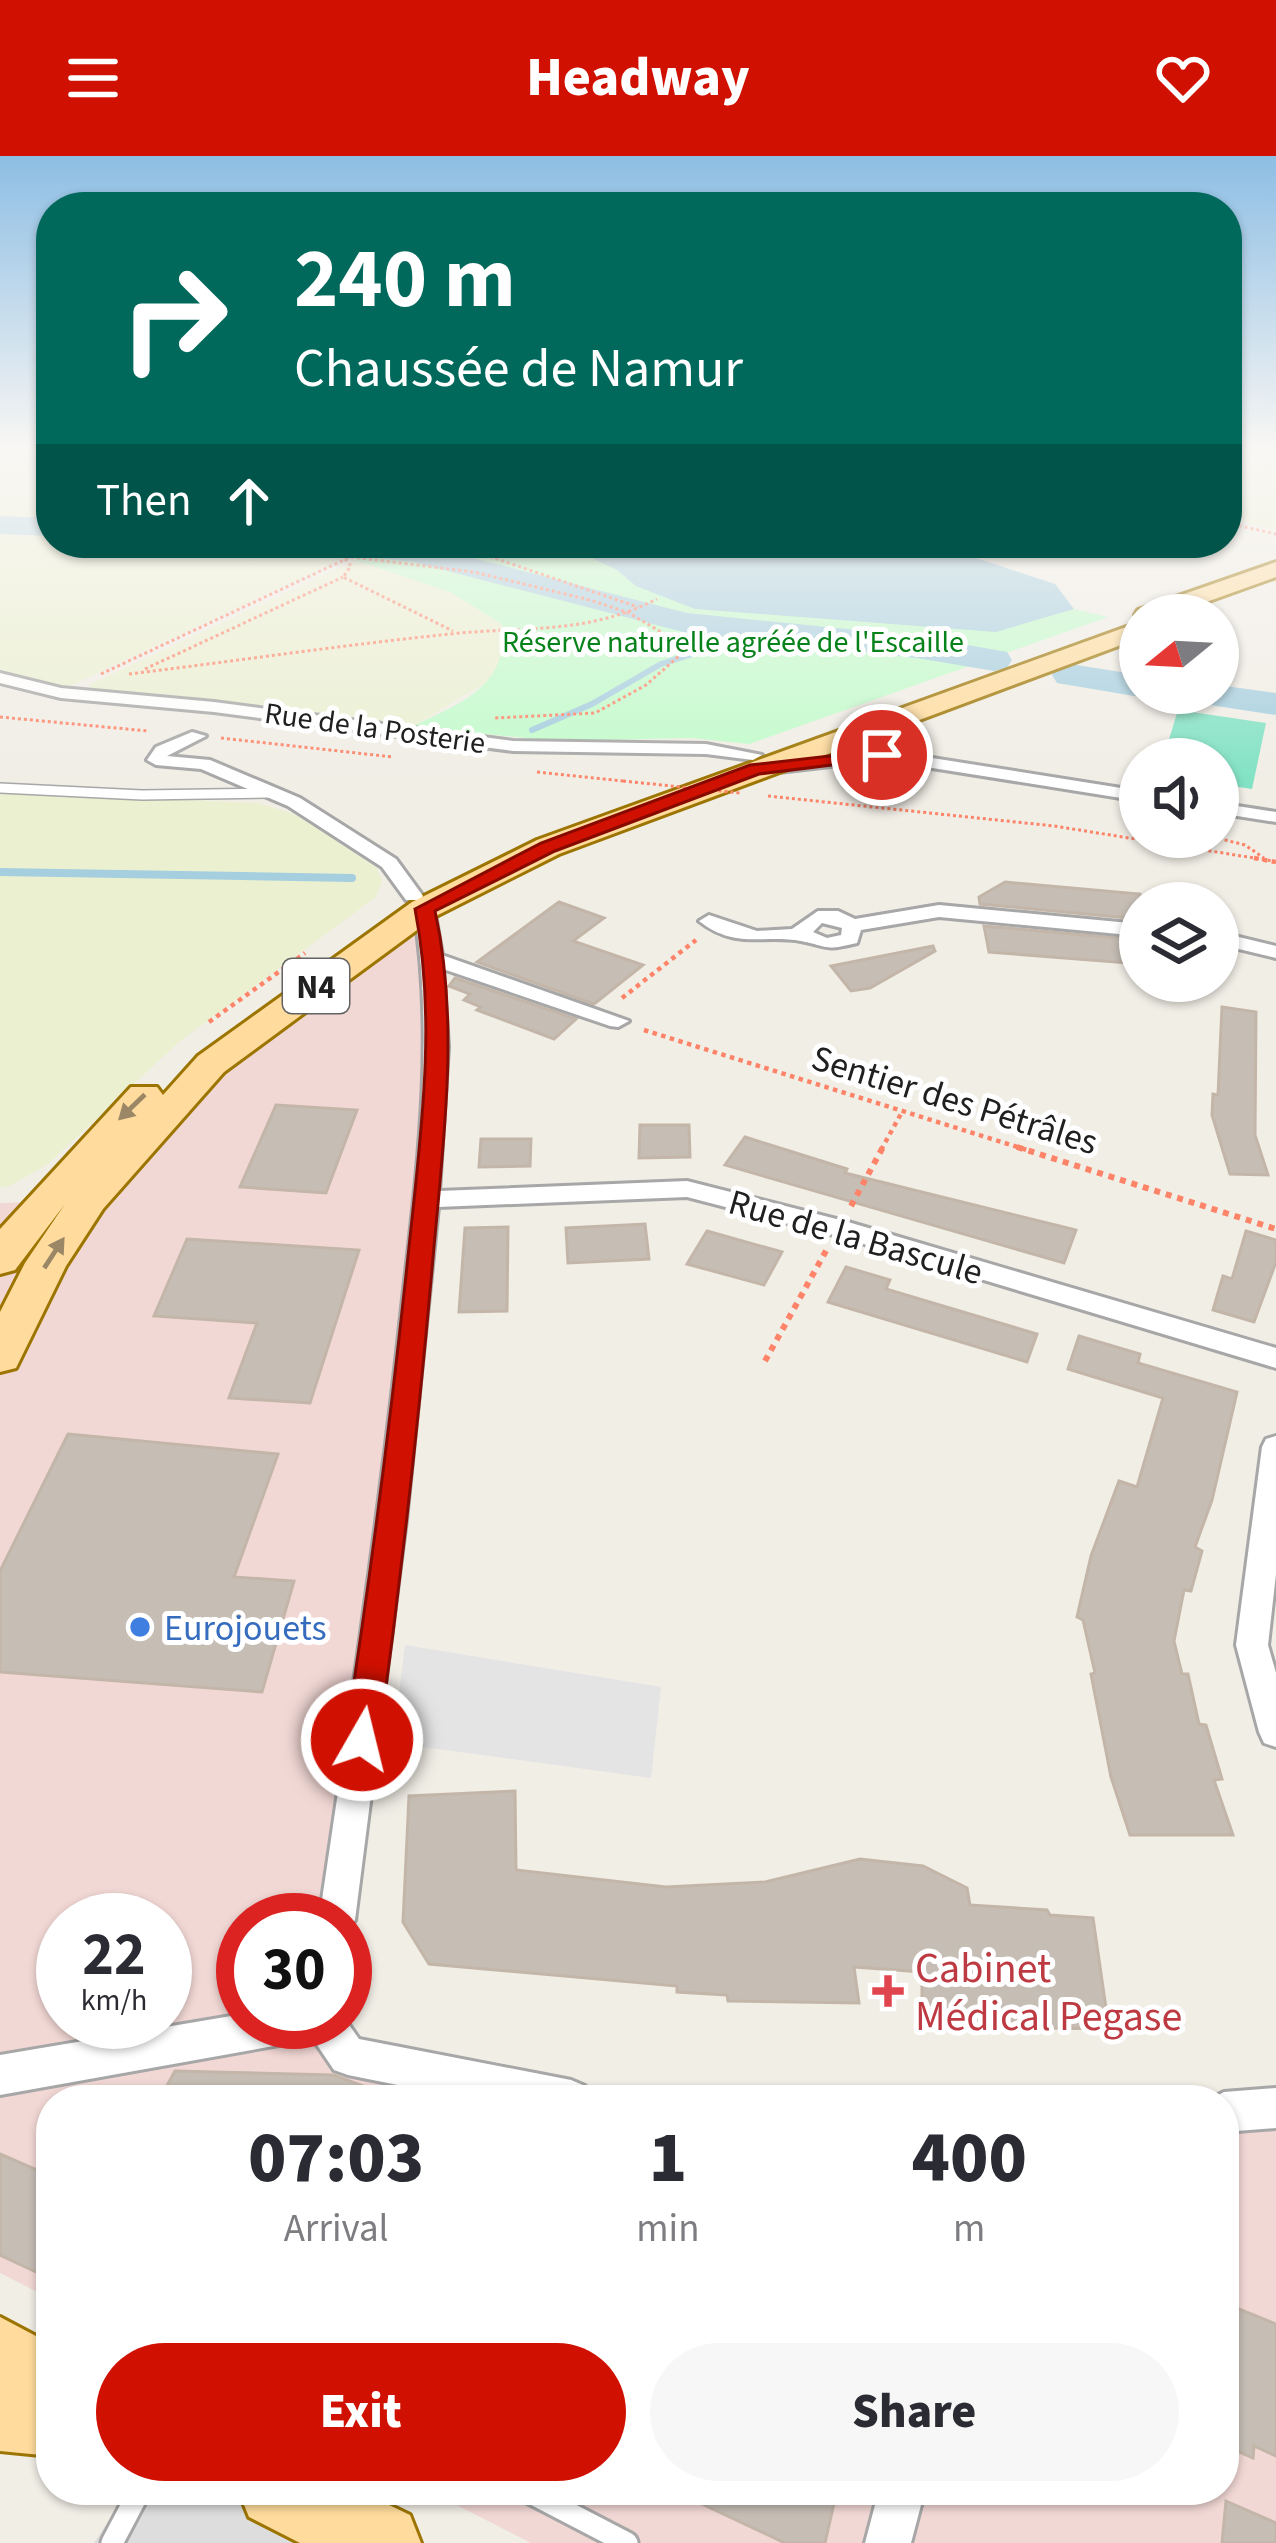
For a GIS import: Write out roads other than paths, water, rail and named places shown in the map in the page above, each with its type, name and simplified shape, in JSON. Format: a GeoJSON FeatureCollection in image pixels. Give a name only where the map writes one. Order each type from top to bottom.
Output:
{"type":"FeatureCollection","features":[{"type":"Feature","properties":{"kind":"main road","name":"N4"},"geometry":{"type":"LineString","coordinates":[[1205,594],[1276,569]]}},
{"type":"Feature","properties":{"kind":"main road"},"geometry":{"type":"LineString","coordinates":[[1236,594],[1276,579]]}},
{"type":"Feature","properties":{"kind":"main road","name":"N4"},"geometry":{"type":"LineString","coordinates":[[0,1260],[14,1221],[136,1102],[288,976],[418,903],[548,847],[758,776],[1119,625]]}},
{"type":"Feature","properties":{"kind":"main road","name":"N4"},"geometry":{"type":"LineString","coordinates":[[758,776],[983,681],[1119,637]]}},
{"type":"Feature","properties":{"kind":"main road","name":"N4"},"geometry":{"type":"LineString","coordinates":[[0,1356],[46,1263],[89,1200],[212,1064],[418,903]]}},
{"type":"Feature","properties":{"kind":"main road"},"geometry":{"type":"LineString","coordinates":[[0,2354],[36,2377]]}},
{"type":"Feature","properties":{"kind":"main road"},"geometry":{"type":"LineString","coordinates":[[0,2414],[36,2418]]}},
{"type":"Feature","properties":{"kind":"street","name":"Rue de la Posterie"},"geometry":{"type":"LineString","coordinates":[[0,678],[61,693],[193,704],[554,749],[706,749],[758,776],[882,755],[1119,793]]}},
{"type":"Feature","properties":{"kind":"street"},"geometry":{"type":"LineString","coordinates":[[882,755],[878,738],[891,719]]}},
{"type":"Feature","properties":{"kind":"street"},"geometry":{"type":"LineString","coordinates":[[198,736],[162,751],[156,760],[204,764],[295,802],[389,863],[418,903],[435,958],[437,1044],[426,1200],[395,1515],[341,1893]]}},
{"type":"Feature","properties":{"kind":"street"},"geometry":{"type":"LineString","coordinates":[[1239,811],[1276,817]]}},
{"type":"Feature","properties":{"kind":"street"},"geometry":{"type":"LineString","coordinates":[[804,935],[802,928],[813,911],[852,926],[939,911],[1119,928]]}},
{"type":"Feature","properties":{"kind":"street"},"geometry":{"type":"LineString","coordinates":[[712,922],[755,938],[804,935],[826,944],[850,939],[852,926]]}},
{"type":"Feature","properties":{"kind":"street"},"geometry":{"type":"LineString","coordinates":[[1239,943],[1276,952]]}},
{"type":"Feature","properties":{"kind":"street"},"geometry":{"type":"LineString","coordinates":[[435,958],[609,1018]]}},
{"type":"Feature","properties":{"kind":"street","name":"Rue de la Bascule"},"geometry":{"type":"LineString","coordinates":[[426,1200],[687,1190],[839,1228],[1276,1358]]}},
{"type":"Feature","properties":{"kind":"street"},"geometry":{"type":"LineString","coordinates":[[1276,1447],[1252,1645],[1276,1732]]}},
{"type":"Feature","properties":{"kind":"street"},"geometry":{"type":"LineString","coordinates":[[0,2075],[216,2038]]}},
{"type":"Feature","properties":{"kind":"street"},"geometry":{"type":"LineString","coordinates":[[343,2049],[348,2056],[458,2085]]}},
{"type":"Feature","properties":{"kind":"street"},"geometry":{"type":"LineString","coordinates":[[1239,2111],[1276,2108]]}},
{"type":"Feature","properties":{"kind":"street"},"geometry":{"type":"LineString","coordinates":[[888,2543],[898,2505]]}},
{"type":"Feature","properties":{"kind":"lane"},"geometry":{"type":"LineString","coordinates":[[0,788],[142,795],[268,793]]}},
{"type":"Feature","properties":{"kind":"lane"},"geometry":{"type":"LineString","coordinates":[[112,2543],[132,2505]]}},
{"type":"Feature","properties":{"kind":"lane"},"geometry":{"type":"LineString","coordinates":[[554,2505],[627,2543]]}},
{"type":"Feature","properties":{"kind":"water"},"geometry":{"type":"Polygon","coordinates":[[[593,558],[977,558],[1055,584],[1074,609],[996,632],[695,609],[636,586],[593,558]]]}},
{"type":"Feature","properties":{"kind":"waterway"},"geometry":{"type":"LineString","coordinates":[[435,558],[687,623],[917,647],[994,660]]}},
{"type":"Feature","properties":{"kind":"waterway"},"geometry":{"type":"LineString","coordinates":[[532,730],[592,704],[661,664],[764,631]]}},
{"type":"Feature","properties":{"kind":"waterway"},"geometry":{"type":"LineString","coordinates":[[1070,675],[1119,683]]}},
{"type":"Feature","properties":{"kind":"waterway"},"geometry":{"type":"LineString","coordinates":[[1239,699],[1276,704]]}},
{"type":"Feature","properties":{"kind":"waterway"},"geometry":{"type":"LineString","coordinates":[[0,872],[352,878]]}},
{"type":"Feature","properties":{"kind":"place","name":"Eurojouets"},"geometry":{"type":"Point","coordinates":[140,1627]}},
{"type":"Feature","properties":{"kind":"place","name":"Cabinet Médical Pegase"},"geometry":{"type":"Point","coordinates":[888,1991]}},
{"type":"Feature","properties":{"kind":"park label","name":"Réserve naturelle agréée de l'Escaille"},"geometry":{"type":"Point","coordinates":[733,642]}}]}
